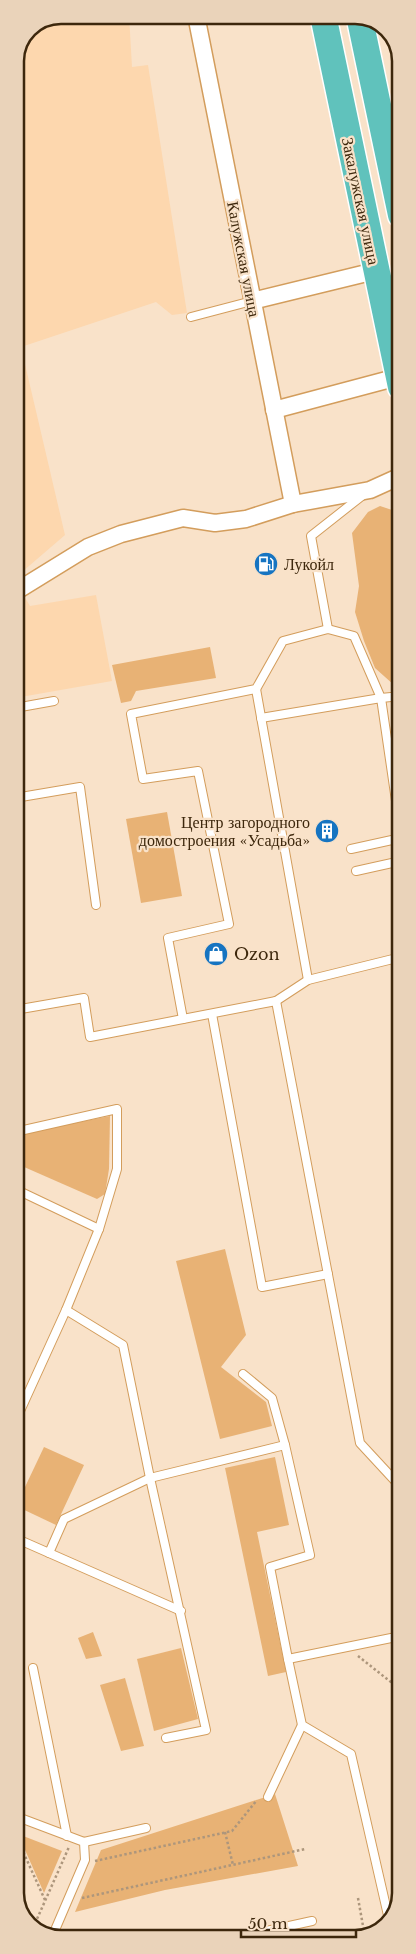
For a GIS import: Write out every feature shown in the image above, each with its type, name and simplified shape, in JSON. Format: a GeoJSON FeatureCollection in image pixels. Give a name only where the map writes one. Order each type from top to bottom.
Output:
{"type":"FeatureCollection","features":[{"type":"Feature","properties":{"kind":"highway","name":"Закалужская улица"},"geometry":{"type":"LineString","coordinates":[[325,24],[392,346]]}},
{"type":"Feature","properties":{"kind":"highway"},"geometry":{"type":"LineString","coordinates":[[361,24],[392,172]]}},
{"type":"Feature","properties":{"kind":"street","name":"Калужская улица"},"geometry":{"type":"LineString","coordinates":[[198,24],[293,504]]}},
{"type":"Feature","properties":{"kind":"street"},"geometry":{"type":"LineString","coordinates":[[252,301],[375,271]]}},
{"type":"Feature","properties":{"kind":"street"},"geometry":{"type":"LineString","coordinates":[[274,410],[392,384]]}},
{"type":"Feature","properties":{"kind":"street"},"geometry":{"type":"LineString","coordinates":[[24,586],[88,547],[120,534],[183,518],[216,523],[246,519],[293,504],[370,490],[392,480]]}},
{"type":"Feature","properties":{"kind":"lane"},"geometry":{"type":"LineString","coordinates":[[191,318],[252,301]]}},
{"type":"Feature","properties":{"kind":"lane"},"geometry":{"type":"LineString","coordinates":[[328,629],[311,536],[370,490]]}},
{"type":"Feature","properties":{"kind":"lane"},"geometry":{"type":"LineString","coordinates":[[308,980],[256,689],[283,641],[328,629],[354,636],[381,698],[392,774]]}},
{"type":"Feature","properties":{"kind":"lane"},"geometry":{"type":"LineString","coordinates":[[183,1020],[168,938],[229,924],[198,771],[143,779],[131,714],[256,689]]}},
{"type":"Feature","properties":{"kind":"lane"},"geometry":{"type":"LineString","coordinates":[[261,718],[392,697]]}},
{"type":"Feature","properties":{"kind":"lane"},"geometry":{"type":"LineString","coordinates":[[24,706],[54,701]]}},
{"type":"Feature","properties":{"kind":"lane"},"geometry":{"type":"LineString","coordinates":[[24,796],[80,787],[96,905]]}},
{"type":"Feature","properties":{"kind":"lane"},"geometry":{"type":"LineString","coordinates":[[351,849],[392,839]]}},
{"type":"Feature","properties":{"kind":"lane"},"geometry":{"type":"LineString","coordinates":[[356,871],[392,863]]}},
{"type":"Feature","properties":{"kind":"lane"},"geometry":{"type":"LineString","coordinates":[[24,1008],[84,998],[90,1037],[276,1001],[308,980],[392,959]]}},
{"type":"Feature","properties":{"kind":"lane"},"geometry":{"type":"LineString","coordinates":[[276,1001],[360,1443],[392,1479]]}},
{"type":"Feature","properties":{"kind":"lane"},"geometry":{"type":"LineString","coordinates":[[212,1014],[262,1287],[328,1274]]}},
{"type":"Feature","properties":{"kind":"lane"},"geometry":{"type":"LineString","coordinates":[[24,1130],[118,1109],[116,1169],[99,1229],[66,1310],[24,1402]]}},
{"type":"Feature","properties":{"kind":"lane"},"geometry":{"type":"LineString","coordinates":[[24,1193],[99,1229]]}},
{"type":"Feature","properties":{"kind":"lane"},"geometry":{"type":"LineString","coordinates":[[66,1310],[123,1345],[150,1478],[182,1611],[206,1730],[166,1738]]}},
{"type":"Feature","properties":{"kind":"lane"},"geometry":{"type":"LineString","coordinates":[[243,1374],[272,1398],[285,1445],[310,1555],[270,1566],[302,1725],[268,1797]]}},
{"type":"Feature","properties":{"kind":"lane"},"geometry":{"type":"LineString","coordinates":[[49,1553],[64,1519],[150,1478],[285,1445]]}},
{"type":"Feature","properties":{"kind":"lane"},"geometry":{"type":"LineString","coordinates":[[24,1542],[182,1611]]}},
{"type":"Feature","properties":{"kind":"lane"},"geometry":{"type":"LineString","coordinates":[[288,1659],[392,1638]]}},
{"type":"Feature","properties":{"kind":"lane"},"geometry":{"type":"LineString","coordinates":[[33,1668],[70,1837]]}},
{"type":"Feature","properties":{"kind":"lane"},"geometry":{"type":"LineString","coordinates":[[302,1725],[351,1754],[387,1912]]}},
{"type":"Feature","properties":{"kind":"lane"},"geometry":{"type":"LineString","coordinates":[[24,1819],[84,1842],[146,1828]]}},
{"type":"Feature","properties":{"kind":"lane"},"geometry":{"type":"LineString","coordinates":[[55,1930],[84,1863],[84,1842]]}},
{"type":"Feature","properties":{"kind":"lane"},"geometry":{"type":"LineString","coordinates":[[270,1930],[312,1921]]}},
{"type":"Feature","properties":{"kind":"path"},"geometry":{"type":"LineString","coordinates":[[347,1647],[392,1683]]}},
{"type":"Feature","properties":{"kind":"path"},"geometry":{"type":"LineString","coordinates":[[84,1863],[232,1831],[257,1800]]}},
{"type":"Feature","properties":{"kind":"path"},"geometry":{"type":"LineString","coordinates":[[225,1832],[233,1864]]}},
{"type":"Feature","properties":{"kind":"path"},"geometry":{"type":"LineString","coordinates":[[36,1921],[70,1837]]}},
{"type":"Feature","properties":{"kind":"path"},"geometry":{"type":"LineString","coordinates":[[68,1900],[305,1849]]}},
{"type":"Feature","properties":{"kind":"path"},"geometry":{"type":"LineString","coordinates":[[24,1854],[45,1900]]}},
{"type":"Feature","properties":{"kind":"path"},"geometry":{"type":"LineString","coordinates":[[358,1898],[364,1929]]}},
{"type":"Feature","properties":{"kind":"shaded area"},"geometry":{"type":"Polygon","coordinates":[[[53,24],[130,24],[132,67],[148,65],[187,313],[172,315],[156,302],[24,346],[24,53],[30,40],[40,30],[53,24]]]}},
{"type":"Feature","properties":{"kind":"shaded area"},"geometry":{"type":"Polygon","coordinates":[[[24,360],[65,535],[24,570],[24,360]]]}},
{"type":"Feature","properties":{"kind":"shaded area"},"geometry":{"type":"Polygon","coordinates":[[[380,506],[392,510],[392,683],[375,668],[355,612],[359,586],[352,533],[368,512],[380,506]]]}},
{"type":"Feature","properties":{"kind":"shaded area"},"geometry":{"type":"Polygon","coordinates":[[[96,595],[112,681],[24,696],[24,596],[30,606],[96,595]]]}},
{"type":"Feature","properties":{"kind":"shaded area"},"geometry":{"type":"Polygon","coordinates":[[[210,647],[216,678],[136,691],[131,701],[121,703],[112,665],[210,647]]]}},
{"type":"Feature","properties":{"kind":"shaded area"},"geometry":{"type":"Polygon","coordinates":[[[167,812],[182,896],[141,903],[126,819],[167,812]]]}},
{"type":"Feature","properties":{"kind":"shaded area"},"geometry":{"type":"Polygon","coordinates":[[[110,1116],[109,1169],[105,1194],[97,1199],[24,1167],[24,1133],[110,1116]]]}},
{"type":"Feature","properties":{"kind":"shaded area"},"geometry":{"type":"Polygon","coordinates":[[[225,1249],[246,1335],[221,1367],[266,1402],[272,1426],[220,1439],[176,1261],[225,1249]]]}},
{"type":"Feature","properties":{"kind":"shaded area"},"geometry":{"type":"Polygon","coordinates":[[[44,1447],[84,1465],[56,1525],[24,1510],[24,1489],[44,1447]]]}},
{"type":"Feature","properties":{"kind":"shaded area"},"geometry":{"type":"Polygon","coordinates":[[[275,1457],[289,1525],[257,1532],[286,1672],[268,1676],[225,1468],[275,1457]]]}},
{"type":"Feature","properties":{"kind":"shaded area"},"geometry":{"type":"Polygon","coordinates":[[[93,1632],[102,1656],[86,1659],[78,1638],[93,1632]]]}},
{"type":"Feature","properties":{"kind":"shaded area"},"geometry":{"type":"Polygon","coordinates":[[[181,1648],[198,1719],[154,1731],[137,1659],[181,1648]]]}},
{"type":"Feature","properties":{"kind":"shaded area"},"geometry":{"type":"Polygon","coordinates":[[[125,1678],[144,1746],[121,1751],[100,1685],[125,1678]]]}},
{"type":"Feature","properties":{"kind":"shaded area"},"geometry":{"type":"Polygon","coordinates":[[[275,1794],[298,1866],[165,1890],[75,1912],[101,1850],[275,1794]]]}},
{"type":"Feature","properties":{"kind":"shaded area"},"geometry":{"type":"Polygon","coordinates":[[[24,1836],[62,1851],[44,1893],[24,1848],[24,1836]]]}},
{"type":"Feature","properties":{"kind":"place","name":"Лукойл"},"geometry":{"type":"Point","coordinates":[266,564]}},
{"type":"Feature","properties":{"kind":"place","name":"Центр загородного домостроения «Усадьба»"},"geometry":{"type":"Point","coordinates":[327,831]}},
{"type":"Feature","properties":{"kind":"place","name":"Ozon"},"geometry":{"type":"Point","coordinates":[216,954]}}]}
